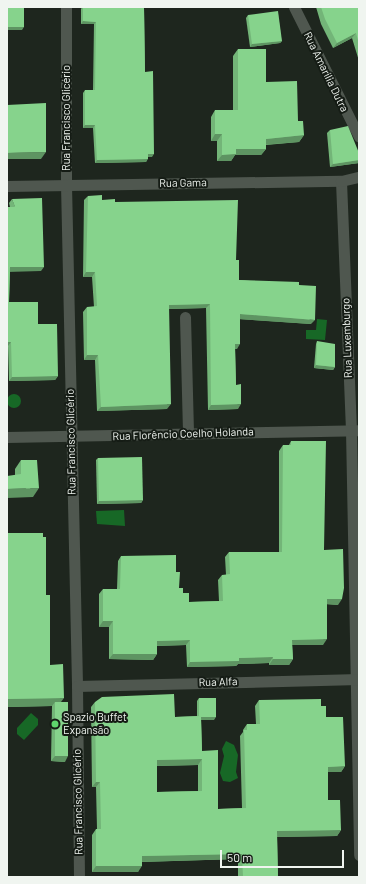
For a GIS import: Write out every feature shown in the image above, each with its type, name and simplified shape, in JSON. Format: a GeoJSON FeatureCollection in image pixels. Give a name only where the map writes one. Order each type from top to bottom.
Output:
{"type":"FeatureCollection","features":[{"type":"Feature","properties":{"kind":"street","name":"Rua Francisco Glicério"},"geometry":{"type":"LineString","coordinates":[[66,7],[66,184],[70,437],[77,686],[79,877]]}},
{"type":"Feature","properties":{"kind":"street","name":"Rua Amarília Dutra"},"geometry":{"type":"LineString","coordinates":[[294,7],[359,137]]}},
{"type":"Feature","properties":{"kind":"street","name":"Rua Gama"},"geometry":{"type":"LineString","coordinates":[[7,186],[341,180],[359,177]]}},
{"type":"Feature","properties":{"kind":"street","name":"Rua Luxemburgo"},"geometry":{"type":"LineString","coordinates":[[341,180],[355,430],[359,856]]}},
{"type":"Feature","properties":{"kind":"street"},"geometry":{"type":"LineString","coordinates":[[185,317],[188,434]]}},
{"type":"Feature","properties":{"kind":"street","name":"Rua Florêncio Coelho Holanda"},"geometry":{"type":"LineString","coordinates":[[7,437],[70,437],[355,430]]}},
{"type":"Feature","properties":{"kind":"street","name":"Rua Alfa"},"geometry":{"type":"LineString","coordinates":[[77,686],[357,679]]}},
{"type":"Feature","properties":{"kind":"shaded area"},"geometry":{"type":"Polygon","coordinates":[[[317,319],[327,320],[325,340],[306,339],[306,330],[316,330],[317,319]]]}},
{"type":"Feature","properties":{"kind":"shaded area"},"geometry":{"type":"Polygon","coordinates":[[[11,394],[17,394],[21,398],[21,404],[17,408],[11,408],[7,404],[7,398],[11,394]]]}},
{"type":"Feature","properties":{"kind":"shaded area"},"geometry":{"type":"Polygon","coordinates":[[[124,510],[125,526],[97,524],[96,511],[124,510]]]}},
{"type":"Feature","properties":{"kind":"shaded area"},"geometry":{"type":"Polygon","coordinates":[[[31,713],[38,719],[38,725],[24,740],[17,734],[17,728],[31,713]]]}},
{"type":"Feature","properties":{"kind":"shaded area"},"geometry":{"type":"Polygon","coordinates":[[[226,741],[234,745],[238,755],[236,772],[238,778],[230,782],[223,781],[220,773],[224,756],[222,749],[226,741]]]}},
{"type":"Feature","properties":{"kind":"building"},"geometry":{"type":"Polygon","coordinates":[[[7,7],[24,7],[24,27],[7,27],[7,7]]]}},
{"type":"Feature","properties":{"kind":"building"},"geometry":{"type":"Polygon","coordinates":[[[83,7],[144,7],[145,72],[153,71],[154,154],[148,154],[148,159],[97,160],[95,125],[85,125],[85,90],[95,90],[96,22],[83,21],[83,7]]]}},
{"type":"Feature","properties":{"kind":"building"},"geometry":{"type":"Polygon","coordinates":[[[321,7],[359,7],[359,44],[356,33],[337,43],[325,19],[321,7]]]}},
{"type":"Feature","properties":{"kind":"building"},"geometry":{"type":"Polygon","coordinates":[[[278,11],[282,41],[252,44],[248,15],[278,11]]]}},
{"type":"Feature","properties":{"kind":"building"},"geometry":{"type":"Polygon","coordinates":[[[238,49],[266,49],[266,82],[297,81],[298,121],[303,121],[304,135],[266,139],[266,149],[236,149],[236,154],[222,155],[222,134],[215,134],[215,110],[238,110],[238,49]]]}},
{"type":"Feature","properties":{"kind":"building"},"geometry":{"type":"Polygon","coordinates":[[[46,103],[46,152],[7,153],[7,105],[46,103]]]}},
{"type":"Feature","properties":{"kind":"building"},"geometry":{"type":"Polygon","coordinates":[[[348,126],[359,153],[359,160],[333,164],[330,130],[348,126]]]}},
{"type":"Feature","properties":{"kind":"building"},"geometry":{"type":"Polygon","coordinates":[[[102,195],[102,200],[115,199],[115,202],[238,200],[236,260],[239,260],[239,280],[299,282],[299,285],[316,286],[315,320],[240,314],[240,344],[235,344],[236,385],[241,384],[241,404],[211,405],[210,304],[169,305],[171,404],[101,407],[98,355],[87,355],[87,307],[97,306],[95,272],[86,272],[88,196],[102,195]]]}},
{"type":"Feature","properties":{"kind":"building"},"geometry":{"type":"Polygon","coordinates":[[[42,198],[44,267],[10,267],[9,302],[38,302],[38,324],[57,324],[58,376],[12,377],[11,342],[7,342],[7,207],[15,207],[12,199],[42,198]]]}},
{"type":"Feature","properties":{"kind":"building"},"geometry":{"type":"Polygon","coordinates":[[[317,341],[335,344],[335,367],[316,365],[317,341]]]}},
{"type":"Feature","properties":{"kind":"building"},"geometry":{"type":"Polygon","coordinates":[[[291,441],[326,441],[324,550],[343,549],[344,588],[342,599],[327,599],[327,639],[292,640],[293,659],[273,659],[273,657],[239,658],[239,661],[190,662],[190,640],[157,641],[157,654],[113,654],[113,621],[103,621],[103,589],[120,589],[121,556],[176,555],[176,572],[180,572],[179,588],[183,588],[183,593],[189,593],[189,602],[223,601],[222,575],[230,574],[229,552],[282,552],[283,445],[291,445],[291,441]]]}},
{"type":"Feature","properties":{"kind":"building"},"geometry":{"type":"Polygon","coordinates":[[[142,457],[143,500],[99,501],[98,458],[142,457]]]}},
{"type":"Feature","properties":{"kind":"building"},"geometry":{"type":"Polygon","coordinates":[[[21,460],[37,460],[39,488],[7,489],[7,476],[21,474],[21,460]]]}},
{"type":"Feature","properties":{"kind":"building"},"geometry":{"type":"Polygon","coordinates":[[[7,533],[43,533],[43,537],[46,537],[46,595],[50,595],[50,665],[63,664],[64,698],[7,699],[7,533]]]}},
{"type":"Feature","properties":{"kind":"building"},"geometry":{"type":"Polygon","coordinates":[[[174,694],[175,717],[201,716],[202,751],[218,750],[218,809],[246,808],[244,730],[247,730],[247,724],[260,724],[259,700],[321,699],[321,706],[326,706],[326,717],[343,717],[345,766],[328,767],[328,800],[340,800],[341,830],[277,831],[278,877],[243,877],[242,854],[142,856],[142,866],[96,866],[96,829],[101,829],[100,782],[96,782],[95,702],[102,697],[174,694]],[[202,759],[157,760],[157,792],[202,791],[202,759]]]}},
{"type":"Feature","properties":{"kind":"building"},"geometry":{"type":"Polygon","coordinates":[[[199,698],[216,698],[216,717],[199,716],[199,698]]]}},
{"type":"Feature","properties":{"kind":"building"},"geometry":{"type":"Polygon","coordinates":[[[55,702],[68,702],[68,756],[55,756],[55,702]]]}},
{"type":"Feature","properties":{"kind":"place","name":"Spazio Buffet Expansão"},"geometry":{"type":"Point","coordinates":[55,724]}}]}
